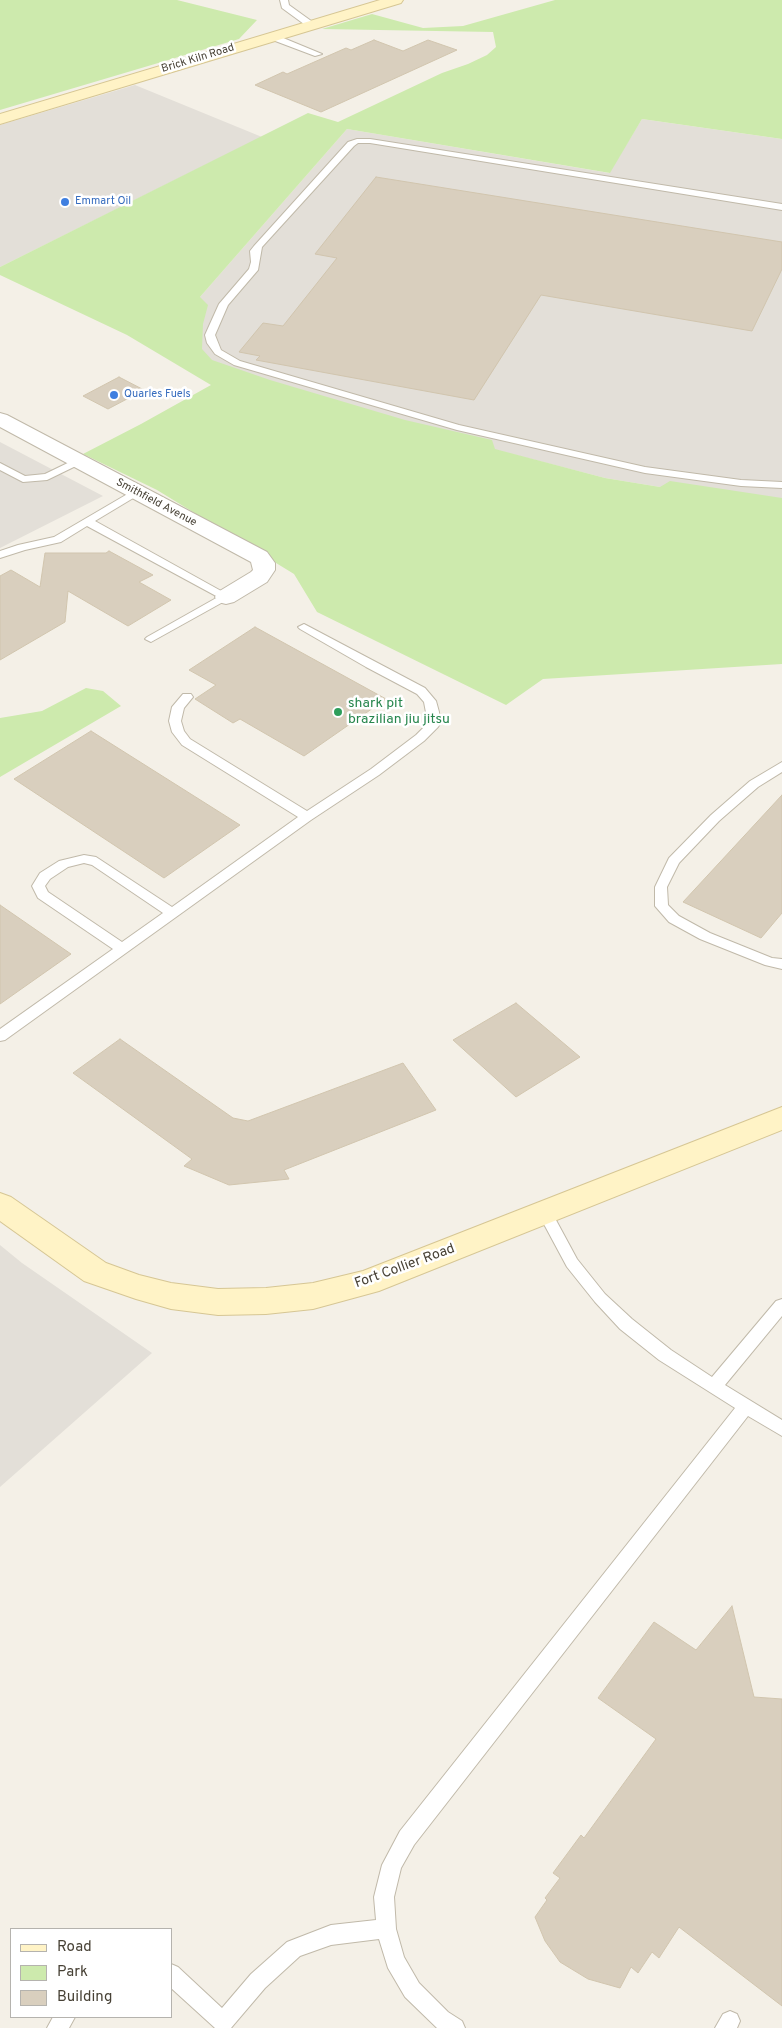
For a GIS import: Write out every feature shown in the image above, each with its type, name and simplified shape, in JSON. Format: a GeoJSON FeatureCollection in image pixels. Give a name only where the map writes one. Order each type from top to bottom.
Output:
{"type":"FeatureCollection","features":[{"type":"Feature","properties":{"kind":"street","name":"Brick Kiln Road"},"geometry":{"type":"LineString","coordinates":[[0,119],[396,0]]}},
{"type":"Feature","properties":{"kind":"street","name":"Smithfield Avenue"},"geometry":{"type":"LineString","coordinates":[[0,419],[259,557],[264,563],[264,570],[259,577],[226,597]]}},
{"type":"Feature","properties":{"kind":"street","name":"Fort Collier Road"},"geometry":{"type":"LineString","coordinates":[[0,1205],[95,1272],[136,1287],[172,1296],[218,1302],[266,1301],[313,1296],[368,1282],[782,1118]]}},
{"type":"Feature","properties":{"kind":"lane"},"geometry":{"type":"LineString","coordinates":[[284,0],[285,6],[311,25]]}},
{"type":"Feature","properties":{"kind":"lane"},"geometry":{"type":"LineString","coordinates":[[273,37],[318,54]]}},
{"type":"Feature","properties":{"kind":"lane"},"geometry":{"type":"LineString","coordinates":[[782,207],[380,142],[357,141],[351,144],[258,246],[255,252],[256,262],[253,270],[224,304],[210,335],[212,344],[218,352],[238,363],[456,427],[646,470],[741,483],[782,485]]}},
{"type":"Feature","properties":{"kind":"lane"},"geometry":{"type":"LineString","coordinates":[[0,466],[23,479],[47,477],[78,461]]}},
{"type":"Feature","properties":{"kind":"lane"},"geometry":{"type":"LineString","coordinates":[[0,555],[22,547],[57,540],[136,492]]}},
{"type":"Feature","properties":{"kind":"lane"},"geometry":{"type":"LineString","coordinates":[[88,522],[226,597]]}},
{"type":"Feature","properties":{"kind":"lane"},"geometry":{"type":"LineString","coordinates":[[151,639],[226,597]]}},
{"type":"Feature","properties":{"kind":"lane"},"geometry":{"type":"LineString","coordinates":[[0,1036],[307,817],[382,766],[420,738],[434,724],[430,702],[421,691],[370,665],[304,627]]}},
{"type":"Feature","properties":{"kind":"lane"},"geometry":{"type":"LineString","coordinates":[[187,698],[178,708],[175,721],[178,732],[186,742],[307,817]]}},
{"type":"Feature","properties":{"kind":"lane"},"geometry":{"type":"LineString","coordinates":[[782,766],[754,784],[714,818],[674,861],[661,887],[662,906],[674,919],[705,936],[770,962],[782,964]]}},
{"type":"Feature","properties":{"kind":"lane"},"geometry":{"type":"LineString","coordinates":[[123,948],[43,895],[38,886],[45,876],[64,864],[84,859],[96,861],[172,914]]}},
{"type":"Feature","properties":{"kind":"lane"},"geometry":{"type":"LineString","coordinates":[[545,1213],[572,1263],[600,1298],[626,1324],[665,1355],[782,1429]]}},
{"type":"Feature","properties":{"kind":"lane"},"geometry":{"type":"LineString","coordinates":[[714,1386],[782,1305]]}},
{"type":"Feature","properties":{"kind":"lane"},"geometry":{"type":"LineString","coordinates":[[455,2028],[441,2019],[412,1990],[394,1961],[386,1929],[384,1897],[392,1865],[407,1838],[746,1406]]}},
{"type":"Feature","properties":{"kind":"lane"},"geometry":{"type":"LineString","coordinates":[[172,1975],[226,2025],[258,1981],[294,1949],[331,1935],[386,1929]]}},
{"type":"Feature","properties":{"kind":"lane"},"geometry":{"type":"LineString","coordinates":[[56,2028],[64,2018]]}},
{"type":"Feature","properties":{"kind":"shaded area","name":"Emmart Oil"},"geometry":{"type":"Polygon","coordinates":[[[135,85],[262,137],[0,267],[0,125],[135,85]]]}},
{"type":"Feature","properties":{"kind":"shaded area"},"geometry":{"type":"Polygon","coordinates":[[[642,119],[782,139],[782,507],[605,478],[318,404],[192,362],[200,297],[347,129],[609,173],[642,119]]]}},
{"type":"Feature","properties":{"kind":"shaded area"},"geometry":{"type":"Polygon","coordinates":[[[0,442],[103,496],[0,548],[0,442]]]}},
{"type":"Feature","properties":{"kind":"shaded area"},"geometry":{"type":"Polygon","coordinates":[[[0,1245],[22,1263],[152,1353],[0,1487],[0,1245]]]}},
{"type":"Feature","properties":{"kind":"green space"},"geometry":{"type":"Polygon","coordinates":[[[0,0],[177,0],[257,20],[239,39],[0,110],[0,0]]]}},
{"type":"Feature","properties":{"kind":"green space"},"geometry":{"type":"Polygon","coordinates":[[[555,0],[782,0],[782,139],[642,119],[610,173],[347,129],[200,297],[208,305],[203,324],[202,349],[212,360],[270,380],[405,420],[492,440],[495,449],[605,478],[660,487],[670,481],[782,498],[782,664],[543,679],[506,705],[317,612],[294,574],[157,490],[83,454],[211,385],[127,335],[0,275],[0,267],[308,113],[338,122],[442,73],[487,55],[496,47],[493,32],[322,29],[372,14],[423,28],[463,26],[555,0]]]}},
{"type":"Feature","properties":{"kind":"green space"},"geometry":{"type":"Polygon","coordinates":[[[86,688],[103,691],[121,706],[0,777],[0,718],[42,711],[86,688]]]}},
{"type":"Feature","properties":{"kind":"building"},"geometry":{"type":"Polygon","coordinates":[[[374,40],[403,51],[428,40],[457,50],[321,112],[255,85],[283,72],[287,74],[346,48],[351,50],[374,40]]]}},
{"type":"Feature","properties":{"kind":"building"},"geometry":{"type":"Polygon","coordinates":[[[376,177],[782,242],[782,269],[752,331],[541,295],[474,400],[256,360],[260,356],[239,352],[263,323],[283,326],[337,258],[315,254],[376,177]]]}},
{"type":"Feature","properties":{"kind":"building"},"geometry":{"type":"Polygon","coordinates":[[[119,377],[144,390],[108,409],[83,396],[119,377]]]}},
{"type":"Feature","properties":{"kind":"building"},"geometry":{"type":"Polygon","coordinates":[[[109,551],[153,575],[139,582],[171,600],[128,626],[68,591],[65,622],[0,660],[0,576],[11,570],[40,587],[45,553],[106,553],[109,551]]]}},
{"type":"Feature","properties":{"kind":"building"},"geometry":{"type":"Polygon","coordinates":[[[255,627],[386,699],[304,756],[240,719],[233,723],[195,699],[216,685],[189,670],[255,627]]]}},
{"type":"Feature","properties":{"kind":"building"},"geometry":{"type":"Polygon","coordinates":[[[91,731],[240,825],[164,878],[14,779],[91,731]]]}},
{"type":"Feature","properties":{"kind":"building"},"geometry":{"type":"Polygon","coordinates":[[[782,795],[782,913],[761,938],[683,902],[782,795]]]}},
{"type":"Feature","properties":{"kind":"building"},"geometry":{"type":"Polygon","coordinates":[[[0,905],[71,954],[0,1004],[0,905]]]}},
{"type":"Feature","properties":{"kind":"building"},"geometry":{"type":"Polygon","coordinates":[[[516,1003],[580,1057],[516,1097],[453,1040],[516,1003]]]}},
{"type":"Feature","properties":{"kind":"building"},"geometry":{"type":"Polygon","coordinates":[[[120,1039],[233,1118],[248,1121],[403,1063],[436,1110],[284,1170],[289,1179],[229,1185],[184,1166],[192,1159],[73,1073],[120,1039]]]}},
{"type":"Feature","properties":{"kind":"building"},"geometry":{"type":"Polygon","coordinates":[[[732,1606],[754,1697],[782,1699],[782,2006],[679,1927],[659,1958],[652,1952],[638,1973],[631,1967],[620,1988],[588,1979],[560,1962],[545,1941],[535,1917],[547,1900],[545,1898],[560,1878],[553,1873],[581,1835],[584,1838],[656,1739],[598,1698],[654,1622],[696,1650],[732,1606]]]}},
{"type":"Feature","properties":{"kind":"place","name":"Emmart Oil"},"geometry":{"type":"Point","coordinates":[65,202]}},
{"type":"Feature","properties":{"kind":"place","name":"Quarles Fuels"},"geometry":{"type":"Point","coordinates":[114,395]}},
{"type":"Feature","properties":{"kind":"place","name":"shark pit brazilian jiu jitsu"},"geometry":{"type":"Point","coordinates":[338,712]}}]}
